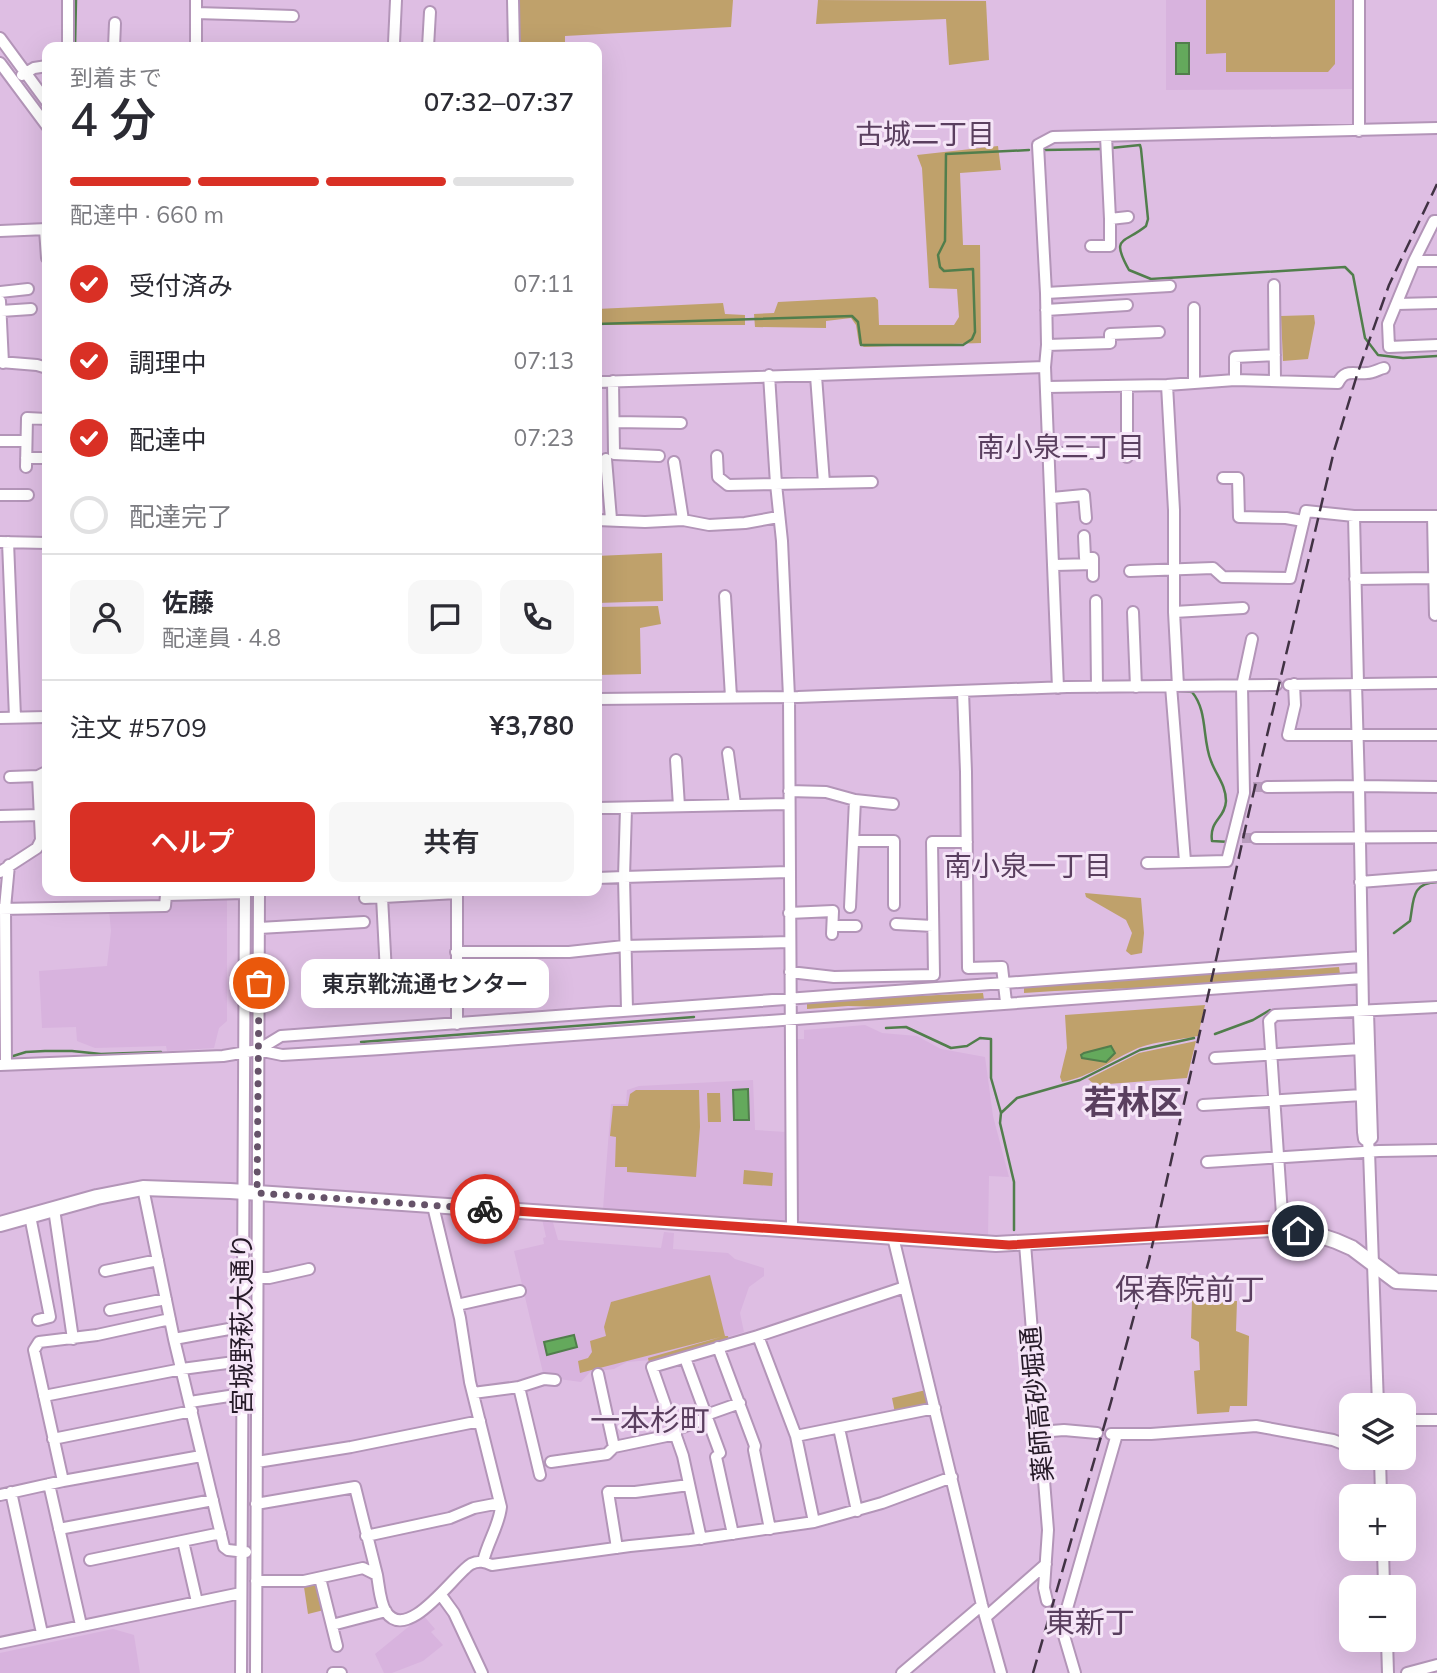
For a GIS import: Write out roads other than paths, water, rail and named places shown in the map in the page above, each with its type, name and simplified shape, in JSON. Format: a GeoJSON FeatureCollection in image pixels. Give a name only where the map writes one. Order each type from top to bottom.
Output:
{"type":"FeatureCollection","features":[{"type":"Feature","properties":{"kind":"main road"},"geometry":{"type":"LineString","coordinates":[[0,1224],[143,1188],[1025,1244],[1283,1229],[1312,1233],[1352,1248],[1396,1281],[1437,1283]]}},
{"type":"Feature","properties":{"kind":"street"},"geometry":{"type":"LineString","coordinates":[[68,0],[68,42]]}},
{"type":"Feature","properties":{"kind":"street"},"geometry":{"type":"LineString","coordinates":[[196,0],[196,42]]}},
{"type":"Feature","properties":{"kind":"street"},"geometry":{"type":"LineString","coordinates":[[394,42],[396,0]]}},
{"type":"Feature","properties":{"kind":"street"},"geometry":{"type":"LineString","coordinates":[[513,0],[514,42]]}},
{"type":"Feature","properties":{"kind":"street"},"geometry":{"type":"LineString","coordinates":[[1359,0],[1359,131]]}},
{"type":"Feature","properties":{"kind":"street"},"geometry":{"type":"LineString","coordinates":[[196,12],[293,16]]}},
{"type":"Feature","properties":{"kind":"street"},"geometry":{"type":"LineString","coordinates":[[428,42],[430,12]]}},
{"type":"Feature","properties":{"kind":"street"},"geometry":{"type":"LineString","coordinates":[[114,42],[115,23]]}},
{"type":"Feature","properties":{"kind":"street"},"geometry":{"type":"LineString","coordinates":[[0,38],[42,95]]}},
{"type":"Feature","properties":{"kind":"street"},"geometry":{"type":"LineString","coordinates":[[11,52],[0,62],[42,119]]}},
{"type":"Feature","properties":{"kind":"street"},"geometry":{"type":"LineString","coordinates":[[14,80],[25,72],[42,67]]}},
{"type":"Feature","properties":{"kind":"street"},"geometry":{"type":"LineString","coordinates":[[1058,688],[1045,367],[1046,293],[1038,145],[1053,137],[1437,128]]}},
{"type":"Feature","properties":{"kind":"street"},"geometry":{"type":"LineString","coordinates":[[1091,246],[1110,246],[1106,136]]}},
{"type":"Feature","properties":{"kind":"street"},"geometry":{"type":"LineString","coordinates":[[1110,219],[1128,217]]}},
{"type":"Feature","properties":{"kind":"street"},"geometry":{"type":"LineString","coordinates":[[1437,221],[1434,221],[1414,261],[1388,324],[1389,347],[1437,345]]}},
{"type":"Feature","properties":{"kind":"street"},"geometry":{"type":"LineString","coordinates":[[0,231],[42,229]]}},
{"type":"Feature","properties":{"kind":"street"},"geometry":{"type":"LineString","coordinates":[[1414,261],[1437,261]]}},
{"type":"Feature","properties":{"kind":"street"},"geometry":{"type":"LineString","coordinates":[[1274,285],[1275,380]]}},
{"type":"Feature","properties":{"kind":"street"},"geometry":{"type":"LineString","coordinates":[[1046,293],[1170,286]]}},
{"type":"Feature","properties":{"kind":"street"},"geometry":{"type":"LineString","coordinates":[[0,292],[28,289]]}},
{"type":"Feature","properties":{"kind":"street"},"geometry":{"type":"LineString","coordinates":[[1397,304],[1437,303]]}},
{"type":"Feature","properties":{"kind":"street"},"geometry":{"type":"LineString","coordinates":[[1046,310],[1127,305]]}},
{"type":"Feature","properties":{"kind":"street"},"geometry":{"type":"LineString","coordinates":[[31,309],[1,306],[1,363],[42,366]]}},
{"type":"Feature","properties":{"kind":"street"},"geometry":{"type":"LineString","coordinates":[[1194,308],[1194,383]]}},
{"type":"Feature","properties":{"kind":"street"},"geometry":{"type":"LineString","coordinates":[[1047,345],[1110,342],[1110,334],[1158,332]]}},
{"type":"Feature","properties":{"kind":"street"},"geometry":{"type":"LineString","coordinates":[[1235,380],[1235,357],[1275,355]]}},
{"type":"Feature","properties":{"kind":"street"},"geometry":{"type":"LineString","coordinates":[[602,382],[1045,367]]}},
{"type":"Feature","properties":{"kind":"street"},"geometry":{"type":"LineString","coordinates":[[1047,387],[1167,385],[1235,380],[1338,383],[1342,376],[1349,372],[1369,374],[1384,368]]}},
{"type":"Feature","properties":{"kind":"street"},"geometry":{"type":"LineString","coordinates":[[769,375],[778,517],[782,541],[789,697],[792,1230]]}},
{"type":"Feature","properties":{"kind":"street"},"geometry":{"type":"LineString","coordinates":[[816,376],[824,483]]}},
{"type":"Feature","properties":{"kind":"street"},"geometry":{"type":"LineString","coordinates":[[613,381],[614,454],[659,456]]}},
{"type":"Feature","properties":{"kind":"street"},"geometry":{"type":"LineString","coordinates":[[1167,385],[1174,510],[1175,686],[1185,862]]}},
{"type":"Feature","properties":{"kind":"street"},"geometry":{"type":"LineString","coordinates":[[1127,386],[1127,457]]}},
{"type":"Feature","properties":{"kind":"street"},"geometry":{"type":"LineString","coordinates":[[42,419],[27,418],[26,463],[42,459]]}},
{"type":"Feature","properties":{"kind":"street"},"geometry":{"type":"LineString","coordinates":[[614,422],[681,423]]}},
{"type":"Feature","properties":{"kind":"street"},"geometry":{"type":"LineString","coordinates":[[0,441],[26,441]]}},
{"type":"Feature","properties":{"kind":"street"},"geometry":{"type":"LineString","coordinates":[[1050,453],[1098,453]]}},
{"type":"Feature","properties":{"kind":"street"},"geometry":{"type":"LineString","coordinates":[[717,456],[718,477],[728,485],[872,482]]}},
{"type":"Feature","properties":{"kind":"street"},"geometry":{"type":"LineString","coordinates":[[606,459],[611,519]]}},
{"type":"Feature","properties":{"kind":"street"},"geometry":{"type":"LineString","coordinates":[[674,462],[683,520]]}},
{"type":"Feature","properties":{"kind":"street"},"geometry":{"type":"LineString","coordinates":[[1223,478],[1238,478],[1239,517],[1286,518],[1303,522]]}},
{"type":"Feature","properties":{"kind":"street"},"geometry":{"type":"LineString","coordinates":[[0,495],[27,495]]}},
{"type":"Feature","properties":{"kind":"street"},"geometry":{"type":"LineString","coordinates":[[1052,498],[1084,495],[1086,518]]}},
{"type":"Feature","properties":{"kind":"street"},"geometry":{"type":"LineString","coordinates":[[1130,571],[1213,568],[1223,577],[1290,578],[1306,511],[1354,516],[1435,516],[1435,615]]}},
{"type":"Feature","properties":{"kind":"street"},"geometry":{"type":"LineString","coordinates":[[1354,516],[1363,1009],[1359,1012],[1364,1139],[1369,1147]]}},
{"type":"Feature","properties":{"kind":"street"},"geometry":{"type":"LineString","coordinates":[[602,520],[645,522],[683,520],[709,525],[745,523],[778,517]]}},
{"type":"Feature","properties":{"kind":"street"},"geometry":{"type":"LineString","coordinates":[[1084,536],[1084,558],[1093,558],[1093,576]]}},
{"type":"Feature","properties":{"kind":"street"},"geometry":{"type":"LineString","coordinates":[[15,717],[4,542],[42,543]]}},
{"type":"Feature","properties":{"kind":"street"},"geometry":{"type":"LineString","coordinates":[[1055,565],[1093,564]]}},
{"type":"Feature","properties":{"kind":"street"},"geometry":{"type":"LineString","coordinates":[[1354,579],[1434,578]]}},
{"type":"Feature","properties":{"kind":"street"},"geometry":{"type":"LineString","coordinates":[[725,596],[731,697]]}},
{"type":"Feature","properties":{"kind":"street"},"geometry":{"type":"LineString","coordinates":[[1096,601],[1097,687]]}},
{"type":"Feature","properties":{"kind":"street"},"geometry":{"type":"LineString","coordinates":[[1174,612],[1243,608]]}},
{"type":"Feature","properties":{"kind":"street"},"geometry":{"type":"LineString","coordinates":[[1133,612],[1136,687]]}},
{"type":"Feature","properties":{"kind":"street"},"geometry":{"type":"LineString","coordinates":[[1147,863],[1227,861],[1249,787],[1242,686],[1252,639]]}},
{"type":"Feature","properties":{"kind":"street"},"geometry":{"type":"LineString","coordinates":[[1437,683],[1292,684],[1295,705],[1288,735],[1437,735]]}},
{"type":"Feature","properties":{"kind":"street"},"geometry":{"type":"LineString","coordinates":[[602,699],[1276,685]]}},
{"type":"Feature","properties":{"kind":"street"},"geometry":{"type":"LineString","coordinates":[[963,691],[968,968],[1000,965],[1004,970],[1006,1002]]}},
{"type":"Feature","properties":{"kind":"street"},"geometry":{"type":"LineString","coordinates":[[0,718],[42,717]]}},
{"type":"Feature","properties":{"kind":"street"},"geometry":{"type":"LineString","coordinates":[[728,753],[735,804]]}},
{"type":"Feature","properties":{"kind":"street"},"geometry":{"type":"LineString","coordinates":[[677,760],[679,806]]}},
{"type":"Feature","properties":{"kind":"street"},"geometry":{"type":"LineString","coordinates":[[10,777],[42,781],[41,840],[37,848],[5,869],[4,1061],[223,1056],[258,1050],[282,1055],[1362,978]]}},
{"type":"Feature","properties":{"kind":"street"},"geometry":{"type":"LineString","coordinates":[[1267,787],[1437,787]]}},
{"type":"Feature","properties":{"kind":"street"},"geometry":{"type":"LineString","coordinates":[[789,791],[826,792],[855,800],[893,804]]}},
{"type":"Feature","properties":{"kind":"street"},"geometry":{"type":"LineString","coordinates":[[850,907],[855,800]]}},
{"type":"Feature","properties":{"kind":"street"},"geometry":{"type":"LineString","coordinates":[[602,808],[789,804]]}},
{"type":"Feature","properties":{"kind":"street"},"geometry":{"type":"LineString","coordinates":[[626,808],[624,946],[627,1010]]}},
{"type":"Feature","properties":{"kind":"street"},"geometry":{"type":"LineString","coordinates":[[0,816],[40,816]]}},
{"type":"Feature","properties":{"kind":"street"},"geometry":{"type":"LineString","coordinates":[[1256,838],[1359,840],[1437,837]]}},
{"type":"Feature","properties":{"kind":"street"},"geometry":{"type":"LineString","coordinates":[[854,841],[894,841],[894,905]]}},
{"type":"Feature","properties":{"kind":"street"},"geometry":{"type":"LineString","coordinates":[[790,972],[834,978],[934,975],[932,842],[967,842]]}},
{"type":"Feature","properties":{"kind":"street"},"geometry":{"type":"LineString","coordinates":[[602,878],[789,872]]}},
{"type":"Feature","properties":{"kind":"street"},"geometry":{"type":"LineString","coordinates":[[1360,882],[1437,876]]}},
{"type":"Feature","properties":{"kind":"street"},"geometry":{"type":"LineString","coordinates":[[3,908],[165,906],[166,896]]}},
{"type":"Feature","properties":{"kind":"street","name":"宮城野萩大通り"},"geometry":{"type":"LineString","coordinates":[[245,896],[243,1051],[250,1193],[258,1278],[256,1673]]}},
{"type":"Feature","properties":{"kind":"street","name":"宮城野萩大通り"},"geometry":{"type":"LineString","coordinates":[[242,1673],[242,1329],[258,1050],[259,896]]}},
{"type":"Feature","properties":{"kind":"street"},"geometry":{"type":"LineString","coordinates":[[365,898],[397,896]]}},
{"type":"Feature","properties":{"kind":"street"},"geometry":{"type":"LineString","coordinates":[[457,896],[457,1024]]}},
{"type":"Feature","properties":{"kind":"street"},"geometry":{"type":"LineString","coordinates":[[382,897],[386,973]]}},
{"type":"Feature","properties":{"kind":"street"},"geometry":{"type":"LineString","coordinates":[[789,913],[833,911],[832,930],[856,926]]}},
{"type":"Feature","properties":{"kind":"street"},"geometry":{"type":"LineString","coordinates":[[259,928],[364,922]]}},
{"type":"Feature","properties":{"kind":"street"},"geometry":{"type":"LineString","coordinates":[[897,924],[933,926]]}},
{"type":"Feature","properties":{"kind":"street"},"geometry":{"type":"LineString","coordinates":[[456,952],[569,952],[624,946],[790,942]]}},
{"type":"Feature","properties":{"kind":"street"},"geometry":{"type":"LineString","coordinates":[[258,1050],[281,1036],[1361,957]]}},
{"type":"Feature","properties":{"kind":"street"},"geometry":{"type":"LineString","coordinates":[[893,976],[894,991]]}},
{"type":"Feature","properties":{"kind":"street"},"geometry":{"type":"LineString","coordinates":[[1283,1229],[1269,1021],[1275,1015],[1437,1007]]}},
{"type":"Feature","properties":{"kind":"street"},"geometry":{"type":"LineString","coordinates":[[1363,1009],[1368,1012],[1373,1138],[1369,1147],[1377,1393]]}},
{"type":"Feature","properties":{"kind":"street"},"geometry":{"type":"LineString","coordinates":[[1215,1058],[1361,1049]]}},
{"type":"Feature","properties":{"kind":"street"},"geometry":{"type":"LineString","coordinates":[[1202,1105],[1362,1095]]}},
{"type":"Feature","properties":{"kind":"street"},"geometry":{"type":"LineString","coordinates":[[1207,1161],[1369,1147],[1437,1150]]}},
{"type":"Feature","properties":{"kind":"street"},"geometry":{"type":"LineString","coordinates":[[143,1188],[174,1339],[224,1547],[228,1550],[256,1552]]}},
{"type":"Feature","properties":{"kind":"street"},"geometry":{"type":"LineString","coordinates":[[433,1206],[457,1305],[473,1393],[500,1503],[500,1515],[483,1562]]}},
{"type":"Feature","properties":{"kind":"street"},"geometry":{"type":"LineString","coordinates":[[54,1209],[74,1339]]}},
{"type":"Feature","properties":{"kind":"street"},"geometry":{"type":"LineString","coordinates":[[30,1216],[50,1317],[38,1320]]}},
{"type":"Feature","properties":{"kind":"street"},"geometry":{"type":"LineString","coordinates":[[893,1237],[1001,1673]]}},
{"type":"Feature","properties":{"kind":"street","name":"薬師高砂堀通"},"geometry":{"type":"LineString","coordinates":[[1025,1244],[1048,1530],[1044,1588],[1047,1601]]}},
{"type":"Feature","properties":{"kind":"street"},"geometry":{"type":"LineString","coordinates":[[105,1271],[158,1260]]}},
{"type":"Feature","properties":{"kind":"street"},"geometry":{"type":"LineString","coordinates":[[258,1278],[309,1269]]}},
{"type":"Feature","properties":{"kind":"street"},"geometry":{"type":"LineString","coordinates":[[701,1539],[676,1432],[652,1367],[758,1336],[905,1287]]}},
{"type":"Feature","properties":{"kind":"street"},"geometry":{"type":"LineString","coordinates":[[457,1305],[520,1291]]}},
{"type":"Feature","properties":{"kind":"street"},"geometry":{"type":"LineString","coordinates":[[110,1310],[166,1299]]}},
{"type":"Feature","properties":{"kind":"street"},"geometry":{"type":"LineString","coordinates":[[62,1481],[34,1350],[39,1342],[74,1339],[170,1319]]}},
{"type":"Feature","properties":{"kind":"street"},"geometry":{"type":"LineString","coordinates":[[174,1339],[242,1329]]}},
{"type":"Feature","properties":{"kind":"street"},"geometry":{"type":"LineString","coordinates":[[758,1336],[796,1437],[814,1522]]}},
{"type":"Feature","properties":{"kind":"street"},"geometry":{"type":"LineString","coordinates":[[718,1347],[755,1446],[770,1529]]}},
{"type":"Feature","properties":{"kind":"street"},"geometry":{"type":"LineString","coordinates":[[685,1357],[718,1455],[733,1534]]}},
{"type":"Feature","properties":{"kind":"street"},"geometry":{"type":"LineString","coordinates":[[44,1396],[182,1369],[242,1361]]}},
{"type":"Feature","properties":{"kind":"street"},"geometry":{"type":"LineString","coordinates":[[598,1374],[614,1447]]}},
{"type":"Feature","properties":{"kind":"street"},"geometry":{"type":"LineString","coordinates":[[473,1393],[519,1387],[544,1379],[555,1380]]}},
{"type":"Feature","properties":{"kind":"street"},"geometry":{"type":"LineString","coordinates":[[519,1387],[540,1475]]}},
{"type":"Feature","properties":{"kind":"street"},"geometry":{"type":"LineString","coordinates":[[53,1439],[242,1394]]}},
{"type":"Feature","properties":{"kind":"street"},"geometry":{"type":"LineString","coordinates":[[551,1462],[607,1454],[614,1447],[676,1432],[740,1403]]}},
{"type":"Feature","properties":{"kind":"street"},"geometry":{"type":"LineString","coordinates":[[796,1437],[935,1408]]}},
{"type":"Feature","properties":{"kind":"street"},"geometry":{"type":"LineString","coordinates":[[1416,1420],[1437,1420]]}},
{"type":"Feature","properties":{"kind":"street"},"geometry":{"type":"LineString","coordinates":[[257,1462],[351,1447],[480,1421]]}},
{"type":"Feature","properties":{"kind":"street"},"geometry":{"type":"LineString","coordinates":[[1075,1673],[1060,1623],[1114,1434],[1256,1426],[1339,1442]]}},
{"type":"Feature","properties":{"kind":"street"},"geometry":{"type":"LineString","coordinates":[[839,1428],[857,1511]]}},
{"type":"Feature","properties":{"kind":"street"},"geometry":{"type":"LineString","coordinates":[[1039,1432],[1064,1430],[1097,1433]]}},
{"type":"Feature","properties":{"kind":"street"},"geometry":{"type":"LineString","coordinates":[[42,1633],[5,1493],[201,1456]]}},
{"type":"Feature","properties":{"kind":"street"},"geometry":{"type":"LineString","coordinates":[[256,1504],[355,1487],[386,1611],[396,1619],[406,1619],[413,1617],[441,1595],[470,1564],[492,1564],[701,1539],[814,1522],[857,1511],[952,1477]]}},
{"type":"Feature","properties":{"kind":"street"},"geometry":{"type":"LineString","coordinates":[[49,1483],[81,1625]]}},
{"type":"Feature","properties":{"kind":"street"},"geometry":{"type":"LineString","coordinates":[[617,1548],[608,1492],[635,1492],[689,1485]]}},
{"type":"Feature","properties":{"kind":"street"},"geometry":{"type":"LineString","coordinates":[[59,1529],[213,1500]]}},
{"type":"Feature","properties":{"kind":"street"},"geometry":{"type":"LineString","coordinates":[[366,1536],[450,1518],[474,1508],[500,1503]]}},
{"type":"Feature","properties":{"kind":"street"},"geometry":{"type":"LineString","coordinates":[[90,1560],[221,1533]]}},
{"type":"Feature","properties":{"kind":"street"},"geometry":{"type":"LineString","coordinates":[[183,1541],[197,1602]]}},
{"type":"Feature","properties":{"kind":"street"},"geometry":{"type":"LineString","coordinates":[[902,1673],[1046,1564]]}},
{"type":"Feature","properties":{"kind":"street"},"geometry":{"type":"LineString","coordinates":[[256,1581],[299,1581],[358,1568],[377,1575]]}},
{"type":"Feature","properties":{"kind":"street"},"geometry":{"type":"LineString","coordinates":[[320,1578],[337,1646]]}},
{"type":"Feature","properties":{"kind":"street"},"geometry":{"type":"LineString","coordinates":[[0,1643],[242,1593]]}},
{"type":"Feature","properties":{"kind":"street"},"geometry":{"type":"LineString","coordinates":[[441,1595],[454,1613],[481,1673]]}},
{"type":"Feature","properties":{"kind":"street"},"geometry":{"type":"LineString","coordinates":[[332,1625],[386,1611]]}},
{"type":"Feature","properties":{"kind":"street"},"geometry":{"type":"LineString","coordinates":[[1387,1652],[1388,1673]]}},
{"type":"Feature","properties":{"kind":"street"},"geometry":{"type":"LineString","coordinates":[[1407,1673],[1437,1665]]}},
{"type":"Feature","properties":{"kind":"street"},"geometry":{"type":"LineString","coordinates":[[333,1673],[341,1673]]}},
{"type":"Feature","properties":{"kind":"waterway"},"geometry":{"type":"LineString","coordinates":[[75,42],[76,0]]}},
{"type":"Feature","properties":{"kind":"waterway"},"geometry":{"type":"LineString","coordinates":[[1111,148],[1140,145],[1141,149],[1148,219],[1146,226],[1120,246],[1129,270],[1151,279],[1345,267],[1353,275],[1365,338],[1378,355],[1403,358],[1437,356]]}},
{"type":"Feature","properties":{"kind":"waterway"},"geometry":{"type":"LineString","coordinates":[[1044,150],[1103,149]]}},
{"type":"Feature","properties":{"kind":"waterway"},"geometry":{"type":"LineString","coordinates":[[602,324],[852,316],[858,322],[861,345],[963,345],[972,339],[975,332],[973,269],[944,271],[940,267],[938,255],[945,241],[946,154],[1029,150]]}},
{"type":"Feature","properties":{"kind":"waterway"},"geometry":{"type":"LineString","coordinates":[[1181,691],[1192,692],[1197,700],[1203,716],[1208,752],[1226,795],[1225,807],[1213,828],[1212,841],[1230,842]]}},
{"type":"Feature","properties":{"kind":"waterway"},"geometry":{"type":"LineString","coordinates":[[1269,843],[1315,843]]}},
{"type":"Feature","properties":{"kind":"waterway"},"geometry":{"type":"LineString","coordinates":[[1394,933],[1410,921],[1413,900],[1418,889],[1437,882]]}},
{"type":"Feature","properties":{"kind":"waterway"},"geometry":{"type":"LineString","coordinates":[[1215,1034],[1253,1020],[1270,1010]]}},
{"type":"Feature","properties":{"kind":"waterway"},"geometry":{"type":"LineString","coordinates":[[361,1042],[694,1017]]}},
{"type":"Feature","properties":{"kind":"waterway"},"geometry":{"type":"LineString","coordinates":[[886,1028],[906,1027],[951,1048],[967,1046],[980,1038],[991,1039],[991,1078],[1001,1113],[1000,1123],[1014,1182],[1014,1230]]}},
{"type":"Feature","properties":{"kind":"waterway"},"geometry":{"type":"LineString","coordinates":[[1001,1113],[1017,1098],[1080,1080],[1140,1050],[1194,1038]]}},
{"type":"Feature","properties":{"kind":"waterway"},"geometry":{"type":"LineString","coordinates":[[10,1057],[26,1052],[45,1051],[101,1054],[161,1052]]}},
{"type":"Feature","properties":{"kind":"tunnel"},"geometry":{"type":"LineString","coordinates":[[1253,787],[1267,787]]}},
{"type":"Feature","properties":{"kind":"tunnel"},"geometry":{"type":"LineString","coordinates":[[1242,838],[1256,838]]}},
{"type":"Feature","properties":{"kind":"tunnel"},"geometry":{"type":"LineString","coordinates":[[1047,1601],[1058,1619]]}},
{"type":"Feature","properties":{"kind":"railway"},"geometry":{"type":"LineString","coordinates":[[1033,1673],[1149,1260],[1249,812],[1334,451],[1389,285],[1437,184]]}},
{"type":"Feature","properties":{"kind":"place","name":"東京靴流通センター"},"geometry":{"type":"Point","coordinates":[259,983]}},
{"type":"Feature","properties":{"kind":"district","name":"古城二丁目"},"geometry":{"type":"Point","coordinates":[925,134]}},
{"type":"Feature","properties":{"kind":"district","name":"南小泉三丁目"},"geometry":{"type":"Point","coordinates":[1061,447]}},
{"type":"Feature","properties":{"kind":"district","name":"南小泉一丁目"},"geometry":{"type":"Point","coordinates":[1028,866]}},
{"type":"Feature","properties":{"kind":"district","name":"若林区"},"geometry":{"type":"Point","coordinates":[1133,1102]}},
{"type":"Feature","properties":{"kind":"district","name":"保春院前丁"},"geometry":{"type":"Point","coordinates":[1190,1290]}},
{"type":"Feature","properties":{"kind":"district","name":"一本杉町"},"geometry":{"type":"Point","coordinates":[650,1421]}},
{"type":"Feature","properties":{"kind":"district","name":"東新丁"},"geometry":{"type":"Point","coordinates":[1090,1623]}}]}
